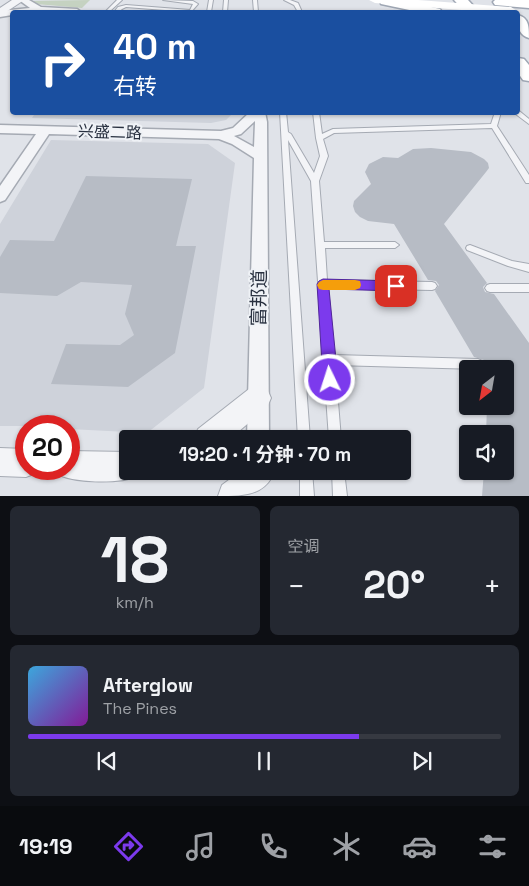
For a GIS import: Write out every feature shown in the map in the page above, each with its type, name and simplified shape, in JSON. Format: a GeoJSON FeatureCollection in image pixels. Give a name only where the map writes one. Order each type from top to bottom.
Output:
{"type":"FeatureCollection","features":[{"type":"Feature","properties":{"kind":"main road"},"geometry":{"type":"LineString","coordinates":[[380,0],[508,9],[529,4]]}},
{"type":"Feature","properties":{"kind":"main road"},"geometry":{"type":"LineString","coordinates":[[380,0],[427,10]]}},
{"type":"Feature","properties":{"kind":"main road"},"geometry":{"type":"LineString","coordinates":[[520,23],[529,33]]}},
{"type":"Feature","properties":{"kind":"main road"},"geometry":{"type":"LineString","coordinates":[[520,65],[529,76]]}},
{"type":"Feature","properties":{"kind":"street"},"geometry":{"type":"LineString","coordinates":[[0,13],[19,0]]}},
{"type":"Feature","properties":{"kind":"street"},"geometry":{"type":"LineString","coordinates":[[23,0],[38,9]]}},
{"type":"Feature","properties":{"kind":"street"},"geometry":{"type":"LineString","coordinates":[[28,10],[51,10]]}},
{"type":"Feature","properties":{"kind":"street"},"geometry":{"type":"LineString","coordinates":[[221,135],[237,131],[255,115]]}},
{"type":"Feature","properties":{"kind":"street","name":"富邦道"},"geometry":{"type":"LineString","coordinates":[[258,430],[261,157],[261,122],[259,115]]}},
{"type":"Feature","properties":{"kind":"street","name":"兴盛二路"},"geometry":{"type":"LineString","coordinates":[[0,129],[221,135]]}},
{"type":"Feature","properties":{"kind":"street"},"geometry":{"type":"LineString","coordinates":[[0,197],[45,130]]}},
{"type":"Feature","properties":{"kind":"street"},"geometry":{"type":"LineString","coordinates":[[221,135],[237,141],[261,157]]}},
{"type":"Feature","properties":{"kind":"street"},"geometry":{"type":"LineString","coordinates":[[219,430],[258,398]]}},
{"type":"Feature","properties":{"kind":"street"},"geometry":{"type":"LineString","coordinates":[[0,462],[15,463]]}},
{"type":"Feature","properties":{"kind":"street"},"geometry":{"type":"LineString","coordinates":[[80,464],[119,466]]}},
{"type":"Feature","properties":{"kind":"street"},"geometry":{"type":"LineString","coordinates":[[233,496],[257,481]]}},
{"type":"Feature","properties":{"kind":"lane"},"geometry":{"type":"LineString","coordinates":[[109,10],[120,0]]}},
{"type":"Feature","properties":{"kind":"lane"},"geometry":{"type":"LineString","coordinates":[[165,0],[193,2],[196,4],[192,10]]}},
{"type":"Feature","properties":{"kind":"lane"},"geometry":{"type":"LineString","coordinates":[[286,0],[296,4],[299,10]]}},
{"type":"Feature","properties":{"kind":"lane"},"geometry":{"type":"LineString","coordinates":[[118,10],[126,6],[178,10]]}},
{"type":"Feature","properties":{"kind":"lane"},"geometry":{"type":"LineString","coordinates":[[284,115],[303,430]]}},
{"type":"Feature","properties":{"kind":"lane"},"geometry":{"type":"LineString","coordinates":[[316,115],[319,138],[324,156],[315,181],[334,430]]}},
{"type":"Feature","properties":{"kind":"lane"},"geometry":{"type":"LineString","coordinates":[[497,115],[494,126],[529,181]]}},
{"type":"Feature","properties":{"kind":"lane"},"geometry":{"type":"LineString","coordinates":[[319,138],[333,131],[494,126]]}},
{"type":"Feature","properties":{"kind":"lane"},"geometry":{"type":"LineString","coordinates":[[286,131],[315,181]]}},
{"type":"Feature","properties":{"kind":"lane"},"geometry":{"type":"LineString","coordinates":[[320,245],[396,245]]}},
{"type":"Feature","properties":{"kind":"lane"},"geometry":{"type":"LineString","coordinates":[[470,248],[510,264],[529,268]]}},
{"type":"Feature","properties":{"kind":"lane"},"geometry":{"type":"LineString","coordinates":[[323,284],[432,286]]}},
{"type":"Feature","properties":{"kind":"lane"},"geometry":{"type":"LineString","coordinates":[[490,288],[529,288]]}},
{"type":"Feature","properties":{"kind":"lane"},"geometry":{"type":"LineString","coordinates":[[329,360],[459,363]]}},
{"type":"Feature","properties":{"kind":"lane"},"geometry":{"type":"LineString","coordinates":[[306,480],[307,496]]}},
{"type":"Feature","properties":{"kind":"lane"},"geometry":{"type":"LineString","coordinates":[[339,480],[340,496]]}},
{"type":"Feature","properties":{"kind":"shaded area"},"geometry":{"type":"Polygon","coordinates":[[[34,115],[231,115],[226,120],[211,123],[32,118],[34,115]]]}},
{"type":"Feature","properties":{"kind":"shaded area"},"geometry":{"type":"Polygon","coordinates":[[[51,140],[208,144],[235,163],[204,388],[151,430],[119,430],[119,432],[80,430],[80,415],[15,415],[15,426],[0,426],[0,224],[51,140]]]}},
{"type":"Feature","properties":{"kind":"green space"},"geometry":{"type":"Polygon","coordinates":[[[90,0],[82,8],[36,4],[29,1],[90,0]]]}},
{"type":"Feature","properties":{"kind":"building"},"geometry":{"type":"Polygon","coordinates":[[[431,148],[471,152],[488,163],[489,168],[444,224],[487,283],[483,287],[485,292],[494,294],[529,343],[529,496],[482,496],[483,480],[514,480],[514,425],[486,425],[487,415],[514,415],[514,360],[484,360],[474,357],[435,291],[439,285],[436,281],[428,280],[394,224],[368,221],[355,212],[354,201],[371,184],[365,172],[369,164],[383,157],[398,158],[413,149],[431,148]]]}},
{"type":"Feature","properties":{"kind":"building"},"geometry":{"type":"Polygon","coordinates":[[[86,176],[192,179],[176,246],[196,246],[175,353],[128,387],[51,384],[66,344],[120,345],[134,335],[125,314],[132,285],[81,282],[57,296],[0,293],[0,257],[10,240],[54,241],[86,176]]]}},
{"type":"Feature","properties":{"kind":"slow traffic"},"geometry":{"type":"LineString","coordinates":[[323,285],[355,285]]}},
{"type":"Feature","properties":{"kind":"route"},"geometry":{"type":"LineString","coordinates":[[330,380],[323,284],[396,286]]}}]}
